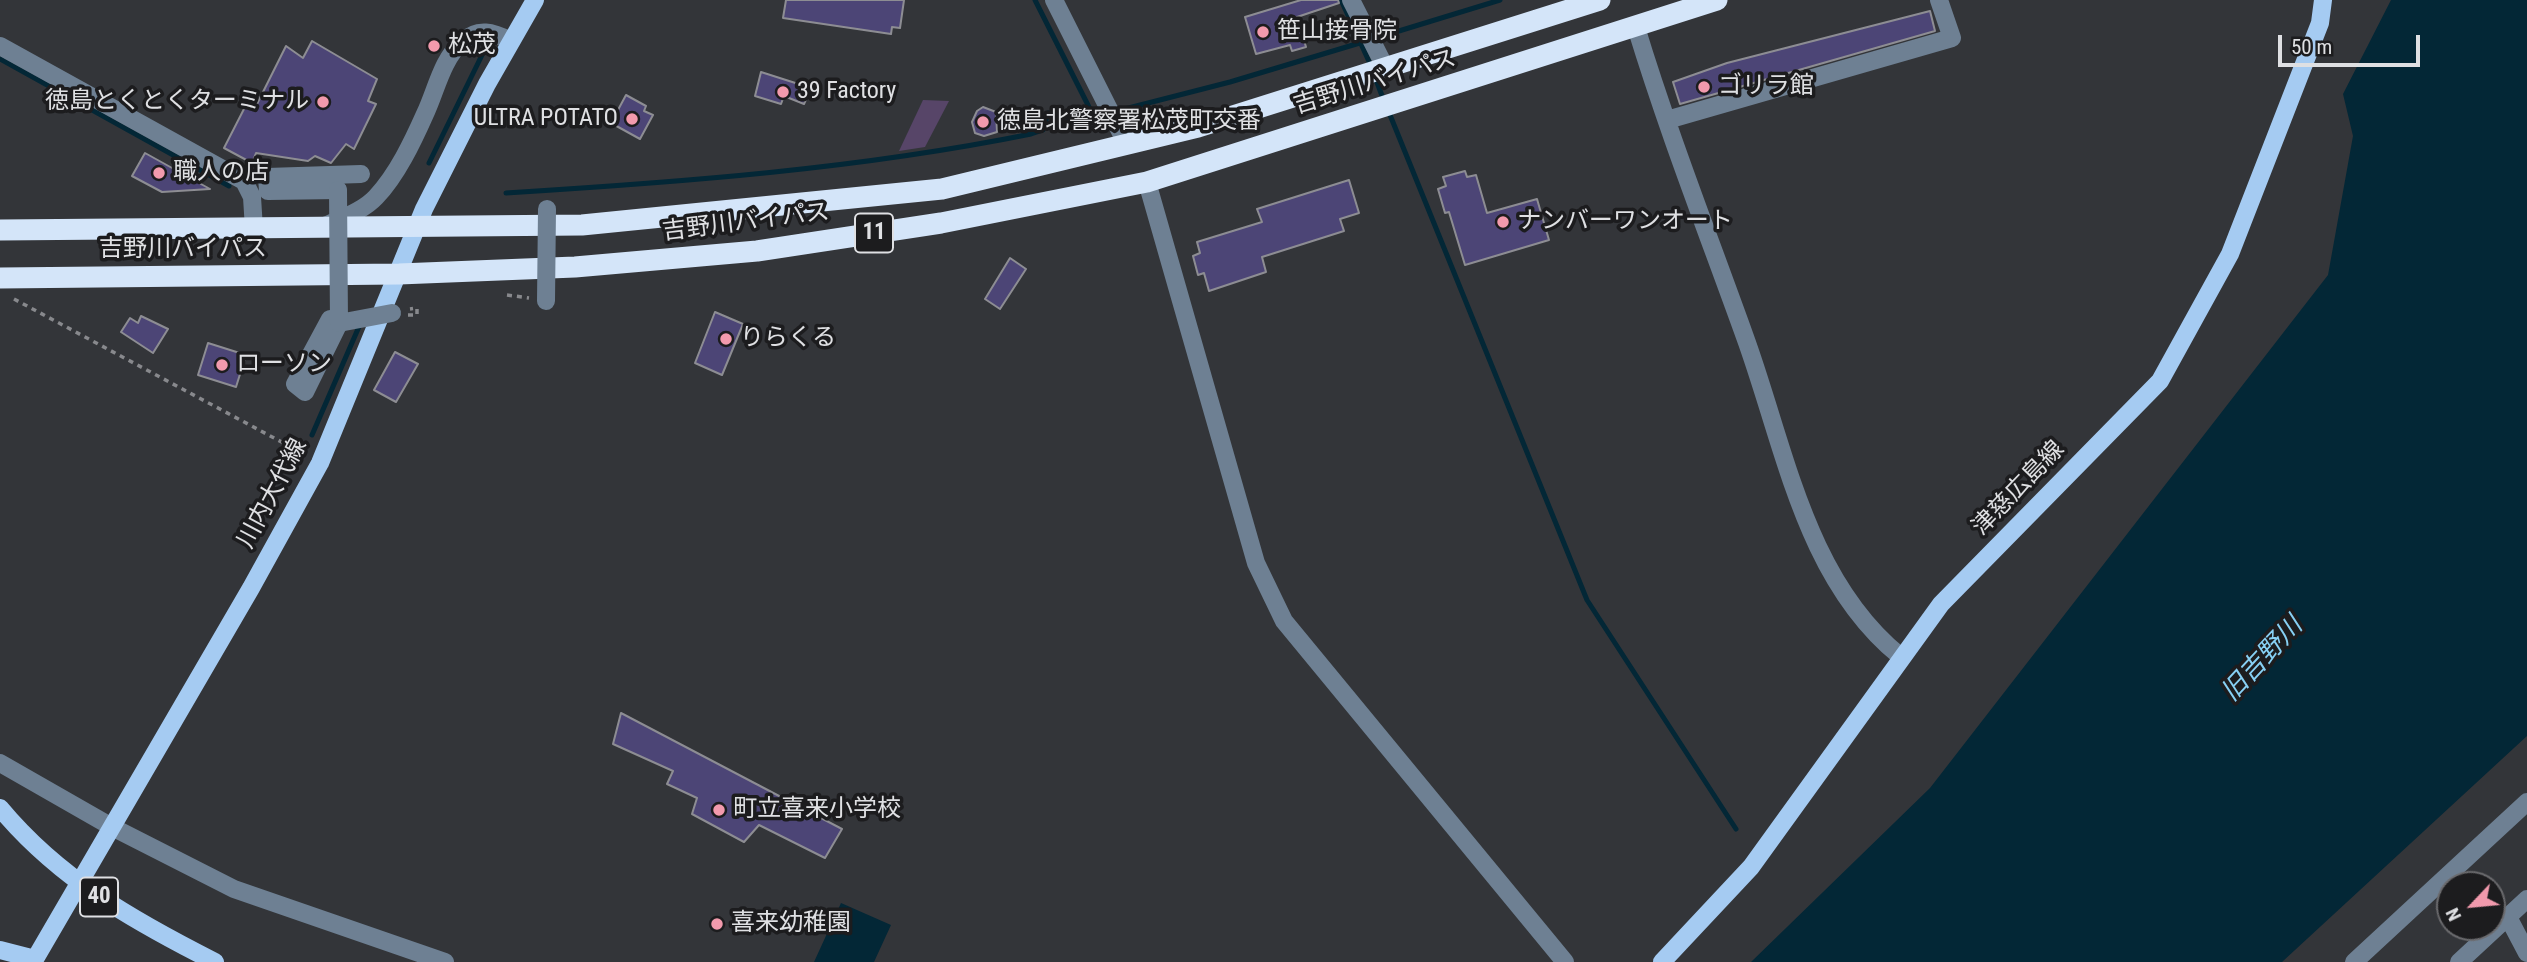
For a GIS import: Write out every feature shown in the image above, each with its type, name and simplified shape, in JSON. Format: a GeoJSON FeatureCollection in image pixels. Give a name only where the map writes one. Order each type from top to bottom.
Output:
{"type":"FeatureCollection","features":[{"type":"Feature","properties":{"kind":"highway","name":"吉野川バイパス"},"geometry":{"type":"LineString","coordinates":[[0,230],[582,225],[942,189],[1198,127],[1600,0]]}},
{"type":"Feature","properties":{"kind":"highway","name":"吉野川バイパス"},"geometry":{"type":"LineString","coordinates":[[0,278],[399,274],[575,267],[757,251],[941,223],[1147,182],[1717,0]]}},
{"type":"Feature","properties":{"kind":"main road","name":"川内大代線"},"geometry":{"type":"LineString","coordinates":[[0,950],[40,961],[79,883],[320,463],[417,228],[534,0]]}},
{"type":"Feature","properties":{"kind":"main road","name":"津慈広島線"},"geometry":{"type":"LineString","coordinates":[[1662,962],[1751,867],[1900,656],[1941,604],[2160,381],[2230,254],[2320,23],[2323,0]]}},
{"type":"Feature","properties":{"kind":"main road","name":"40"},"geometry":{"type":"LineString","coordinates":[[0,808],[15,826],[79,883],[135,922],[215,962]]}},
{"type":"Feature","properties":{"kind":"street"},"geometry":{"type":"LineString","coordinates":[[1054,0],[1128,145]]}},
{"type":"Feature","properties":{"kind":"street"},"geometry":{"type":"LineString","coordinates":[[1351,0],[1385,67]]}},
{"type":"Feature","properties":{"kind":"street"},"geometry":{"type":"LineString","coordinates":[[1667,120],[1952,38],[1939,0]]}},
{"type":"Feature","properties":{"kind":"street"},"geometry":{"type":"LineString","coordinates":[[1636,27],[1754,362],[1789,471],[1824,562],[1875,635],[1900,656]]}},
{"type":"Feature","properties":{"kind":"street"},"geometry":{"type":"LineString","coordinates":[[318,229],[350,215],[375,199],[388,182],[426,113],[450,57],[461,42],[484,32],[493,32],[511,41]]}},
{"type":"Feature","properties":{"kind":"street"},"geometry":{"type":"LineString","coordinates":[[0,47],[244,181],[252,197],[254,229]]}},
{"type":"Feature","properties":{"kind":"street"},"geometry":{"type":"LineString","coordinates":[[361,174],[267,177],[268,191],[338,190],[335,321],[392,313]]}},
{"type":"Feature","properties":{"kind":"street"},"geometry":{"type":"LineString","coordinates":[[1147,182],[1256,563],[1284,621],[1565,962]]}},
{"type":"Feature","properties":{"kind":"street"},"geometry":{"type":"LineString","coordinates":[[546,301],[547,209]]}},
{"type":"Feature","properties":{"kind":"street"},"geometry":{"type":"LineString","coordinates":[[0,763],[112,827],[234,889],[445,962]]}},
{"type":"Feature","properties":{"kind":"street"},"geometry":{"type":"LineString","coordinates":[[2354,962],[2527,802]]}},
{"type":"Feature","properties":{"kind":"street"},"geometry":{"type":"LineString","coordinates":[[2459,962],[2527,899]]}},
{"type":"Feature","properties":{"kind":"street"},"geometry":{"type":"LineString","coordinates":[[2508,917],[2527,953]]}},
{"type":"Feature","properties":{"kind":"path"},"geometry":{"type":"LineString","coordinates":[[11,297],[320,463]]}},
{"type":"Feature","properties":{"kind":"shaded area"},"geometry":{"type":"Polygon","coordinates":[[[923,100],[949,101],[925,147],[899,151],[923,100]]]}},
{"type":"Feature","properties":{"kind":"water","name":"旧吉野川"},"geometry":{"type":"Polygon","coordinates":[[[2391,0],[2527,0],[2527,736],[2282,962],[1751,962],[1930,788],[2328,275],[2353,136],[2343,94],[2391,0]]]}},
{"type":"Feature","properties":{"kind":"water"},"geometry":{"type":"Polygon","coordinates":[[[841,903],[891,925],[874,962],[814,962],[841,903]]]}},
{"type":"Feature","properties":{"kind":"building"},"geometry":{"type":"Polygon","coordinates":[[[786,0],[904,0],[900,28],[892,27],[891,34],[783,18],[786,0]]]}},
{"type":"Feature","properties":{"kind":"building"},"geometry":{"type":"Polygon","coordinates":[[[1301,0],[1338,0],[1339,3],[1297,17],[1306,47],[1292,51],[1290,45],[1256,54],[1245,17],[1301,0]]]}},
{"type":"Feature","properties":{"kind":"building"},"geometry":{"type":"Polygon","coordinates":[[[1930,11],[1935,31],[1680,104],[1673,82],[1727,63],[1930,11]]]}},
{"type":"Feature","properties":{"kind":"building","name":"徳島とくとくターミナル"},"geometry":{"type":"Polygon","coordinates":[[[312,41],[377,79],[368,101],[376,104],[354,149],[346,144],[331,163],[315,156],[308,161],[256,153],[252,163],[224,148],[245,107],[254,110],[286,46],[303,58],[312,41]]]}},
{"type":"Feature","properties":{"kind":"building","name":"39 Factory"},"geometry":{"type":"Polygon","coordinates":[[[761,72],[811,88],[804,104],[784,96],[781,104],[755,96],[761,72]]]}},
{"type":"Feature","properties":{"kind":"building","name":"ULTRA POTATO"},"geometry":{"type":"Polygon","coordinates":[[[626,95],[646,106],[644,111],[653,115],[640,139],[611,123],[626,95]]]}},
{"type":"Feature","properties":{"kind":"building"},"geometry":{"type":"Polygon","coordinates":[[[983,107],[996,112],[997,132],[984,136],[975,133],[972,122],[977,111],[983,107]]]}},
{"type":"Feature","properties":{"kind":"building"},"geometry":{"type":"Polygon","coordinates":[[[145,153],[210,189],[162,192],[132,176],[145,153]]]}},
{"type":"Feature","properties":{"kind":"building"},"geometry":{"type":"Polygon","coordinates":[[[1465,171],[1467,177],[1476,175],[1487,213],[1537,199],[1549,240],[1465,265],[1449,212],[1445,213],[1438,189],[1446,186],[1443,177],[1465,171]]]}},
{"type":"Feature","properties":{"kind":"building"},"geometry":{"type":"Polygon","coordinates":[[[1349,180],[1359,213],[1340,219],[1344,231],[1262,257],[1266,272],[1209,291],[1204,273],[1198,275],[1193,256],[1200,253],[1197,242],[1262,222],[1257,209],[1349,180]]]}},
{"type":"Feature","properties":{"kind":"building"},"geometry":{"type":"Polygon","coordinates":[[[1010,258],[1026,269],[1000,309],[985,299],[1010,258]]]}},
{"type":"Feature","properties":{"kind":"building"},"geometry":{"type":"Polygon","coordinates":[[[715,312],[743,324],[722,375],[695,363],[715,312]]]}},
{"type":"Feature","properties":{"kind":"building"},"geometry":{"type":"Polygon","coordinates":[[[141,316],[168,329],[153,353],[121,332],[130,318],[138,323],[141,316]]]}},
{"type":"Feature","properties":{"kind":"building","name":"ローソン"},"geometry":{"type":"Polygon","coordinates":[[[208,343],[246,355],[236,387],[198,375],[208,343]]]}},
{"type":"Feature","properties":{"kind":"building"},"geometry":{"type":"Polygon","coordinates":[[[395,352],[418,364],[396,402],[374,390],[395,352]]]}},
{"type":"Feature","properties":{"kind":"building"},"geometry":{"type":"Polygon","coordinates":[[[621,713],[842,829],[825,858],[759,825],[744,842],[692,814],[697,798],[667,784],[673,771],[613,744],[621,713]]]}},
{"type":"Feature","properties":{"kind":"waterway"},"geometry":{"type":"LineString","coordinates":[[1035,0],[1094,117]]}},
{"type":"Feature","properties":{"kind":"waterway"},"geometry":{"type":"LineString","coordinates":[[1341,0],[1372,68]]}},
{"type":"Feature","properties":{"kind":"waterway"},"geometry":{"type":"LineString","coordinates":[[1376,38],[1500,0]]}},
{"type":"Feature","properties":{"kind":"waterway"},"geometry":{"type":"LineString","coordinates":[[1113,112],[1230,82],[1363,42]]}},
{"type":"Feature","properties":{"kind":"waterway"},"geometry":{"type":"LineString","coordinates":[[429,163],[484,51]]}},
{"type":"Feature","properties":{"kind":"waterway"},"geometry":{"type":"LineString","coordinates":[[0,59],[229,186]]}},
{"type":"Feature","properties":{"kind":"waterway"},"geometry":{"type":"LineString","coordinates":[[1375,77],[1384,101]]}},
{"type":"Feature","properties":{"kind":"waterway"},"geometry":{"type":"LineString","coordinates":[[1388,110],[1587,600],[1736,829]]}},
{"type":"Feature","properties":{"kind":"waterway"},"geometry":{"type":"LineString","coordinates":[[506,193],[704,179],[835,165],[1031,134],[1043,130],[1048,113],[1081,120],[1098,116]]}},
{"type":"Feature","properties":{"kind":"waterway"},"geometry":{"type":"LineString","coordinates":[[312,435],[361,322]]}},
{"type":"Feature","properties":{"kind":"place","name":"笹山接骨院"},"geometry":{"type":"Point","coordinates":[1263,32]}},
{"type":"Feature","properties":{"kind":"place","name":"松茂"},"geometry":{"type":"Point","coordinates":[434,46]}},
{"type":"Feature","properties":{"kind":"place","name":"ゴリラ館"},"geometry":{"type":"Point","coordinates":[1704,87]}},
{"type":"Feature","properties":{"kind":"place","name":"39 Factory"},"geometry":{"type":"Point","coordinates":[783,92]}},
{"type":"Feature","properties":{"kind":"place","name":"徳島とくとくターミナル"},"geometry":{"type":"Point","coordinates":[323,102]}},
{"type":"Feature","properties":{"kind":"place","name":"ULTRA POTATO"},"geometry":{"type":"Point","coordinates":[632,119]}},
{"type":"Feature","properties":{"kind":"place","name":"徳島北警察署松茂町交番"},"geometry":{"type":"Point","coordinates":[983,122]}},
{"type":"Feature","properties":{"kind":"place","name":"職人の店"},"geometry":{"type":"Point","coordinates":[159,173]}},
{"type":"Feature","properties":{"kind":"place","name":"ナンバーワンオート"},"geometry":{"type":"Point","coordinates":[1503,222]}},
{"type":"Feature","properties":{"kind":"place","name":"りらくる"},"geometry":{"type":"Point","coordinates":[726,339]}},
{"type":"Feature","properties":{"kind":"place","name":"ローソン"},"geometry":{"type":"Point","coordinates":[222,365]}},
{"type":"Feature","properties":{"kind":"place","name":"町立喜来小学校"},"geometry":{"type":"Point","coordinates":[719,810]}},
{"type":"Feature","properties":{"kind":"place","name":"喜来幼稚園"},"geometry":{"type":"Point","coordinates":[717,924]}}]}
